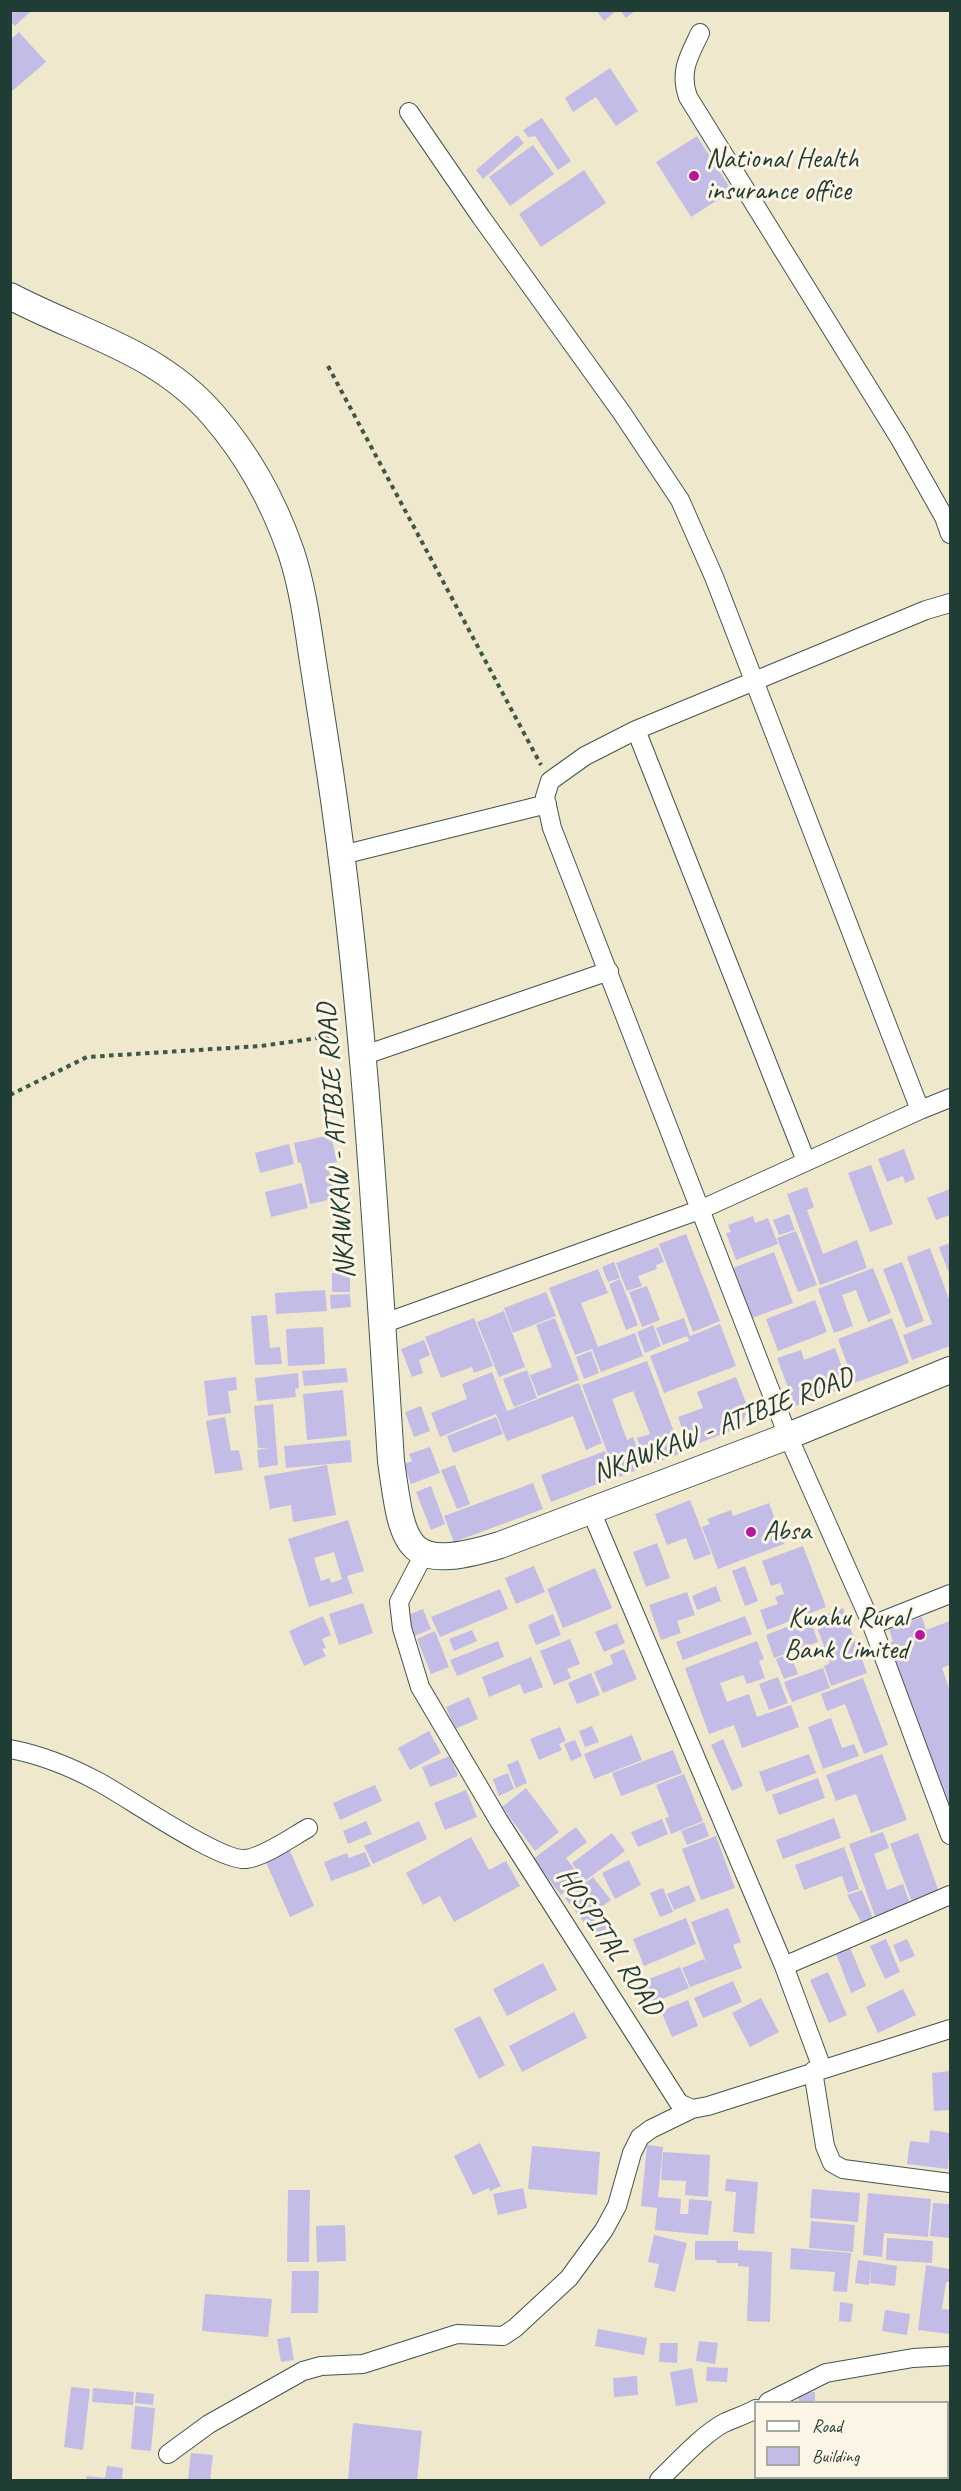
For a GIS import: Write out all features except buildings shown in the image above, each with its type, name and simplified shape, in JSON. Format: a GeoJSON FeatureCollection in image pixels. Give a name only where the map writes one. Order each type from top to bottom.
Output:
{"type":"FeatureCollection","features":[{"type":"Feature","properties":{"kind":"main road","name":"NKAWKAW - ATIBIE ROAD"},"geometry":{"type":"LineString","coordinates":[[10,296],[124,347],[172,377],[212,413],[232,437],[252,468],[281,526],[300,586],[342,855],[361,1044],[391,1461],[397,1508],[402,1528],[410,1544],[424,1554],[453,1558],[477,1552],[788,1436],[951,1370]]}},
{"type":"Feature","properties":{"kind":"street"},"geometry":{"type":"LineString","coordinates":[[700,33],[686,62],[683,82],[688,97],[947,515],[951,534]]}},
{"type":"Feature","properties":{"kind":"street"},"geometry":{"type":"LineString","coordinates":[[409,112],[480,217],[622,413],[680,500],[714,577],[920,1110]]}},
{"type":"Feature","properties":{"kind":"street"},"geometry":{"type":"LineString","coordinates":[[951,603],[926,610],[636,730],[585,756],[550,781],[546,797],[552,828],[702,1209],[788,1436],[872,1625],[951,1835]]}},
{"type":"Feature","properties":{"kind":"street"},"geometry":{"type":"LineString","coordinates":[[636,730],[806,1161]]}},
{"type":"Feature","properties":{"kind":"street"},"geometry":{"type":"LineString","coordinates":[[342,855],[547,804]]}},
{"type":"Feature","properties":{"kind":"street"},"geometry":{"type":"LineString","coordinates":[[361,1044],[609,970]]}},
{"type":"Feature","properties":{"kind":"street"},"geometry":{"type":"LineString","coordinates":[[382,1324],[702,1209],[951,1098]]}},
{"type":"Feature","properties":{"kind":"street"},"geometry":{"type":"LineString","coordinates":[[591,1511],[784,1966],[818,2070],[825,2146],[832,2163],[843,2169],[951,2183]]}},
{"type":"Feature","properties":{"kind":"street","name":"HOSPITAL ROAD"},"geometry":{"type":"LineString","coordinates":[[424,1554],[399,1602],[402,1628],[420,1687],[499,1821],[679,2103],[692,2109]]}},
{"type":"Feature","properties":{"kind":"street"},"geometry":{"type":"LineString","coordinates":[[872,1625],[951,1594]]}},
{"type":"Feature","properties":{"kind":"street"},"geometry":{"type":"LineString","coordinates":[[10,1749],[57,1761],[231,1858],[247,1859],[255,1856],[308,1828]]}},
{"type":"Feature","properties":{"kind":"street"},"geometry":{"type":"LineString","coordinates":[[784,1966],[951,1895]]}},
{"type":"Feature","properties":{"kind":"street"},"geometry":{"type":"LineString","coordinates":[[168,2454],[209,2424],[303,2371],[321,2366],[363,2364],[457,2334],[503,2336],[569,2278],[604,2230],[617,2206],[632,2153],[640,2137],[651,2129],[692,2109],[708,2106],[951,2029]]}},
{"type":"Feature","properties":{"kind":"street"},"geometry":{"type":"LineString","coordinates":[[772,2401],[826,2373],[913,2358],[951,2356]]}},
{"type":"Feature","properties":{"kind":"street"},"geometry":{"type":"LineString","coordinates":[[659,2481],[691,2449],[724,2423],[754,2410]]}},
{"type":"Feature","properties":{"kind":"path"},"geometry":{"type":"LineString","coordinates":[[328,366],[550,781]]}},
{"type":"Feature","properties":{"kind":"path"},"geometry":{"type":"LineString","coordinates":[[10,1095],[87,1057],[261,1046],[361,1044]]}},
{"type":"Feature","properties":{"kind":"place","name":"National Health insurance office"},"geometry":{"type":"Point","coordinates":[694,176]}},
{"type":"Feature","properties":{"kind":"place","name":"Absa"},"geometry":{"type":"Point","coordinates":[751,1532]}},
{"type":"Feature","properties":{"kind":"place","name":"Kwahu Rural Bank Limited"},"geometry":{"type":"Point","coordinates":[920,1635]}}]}
